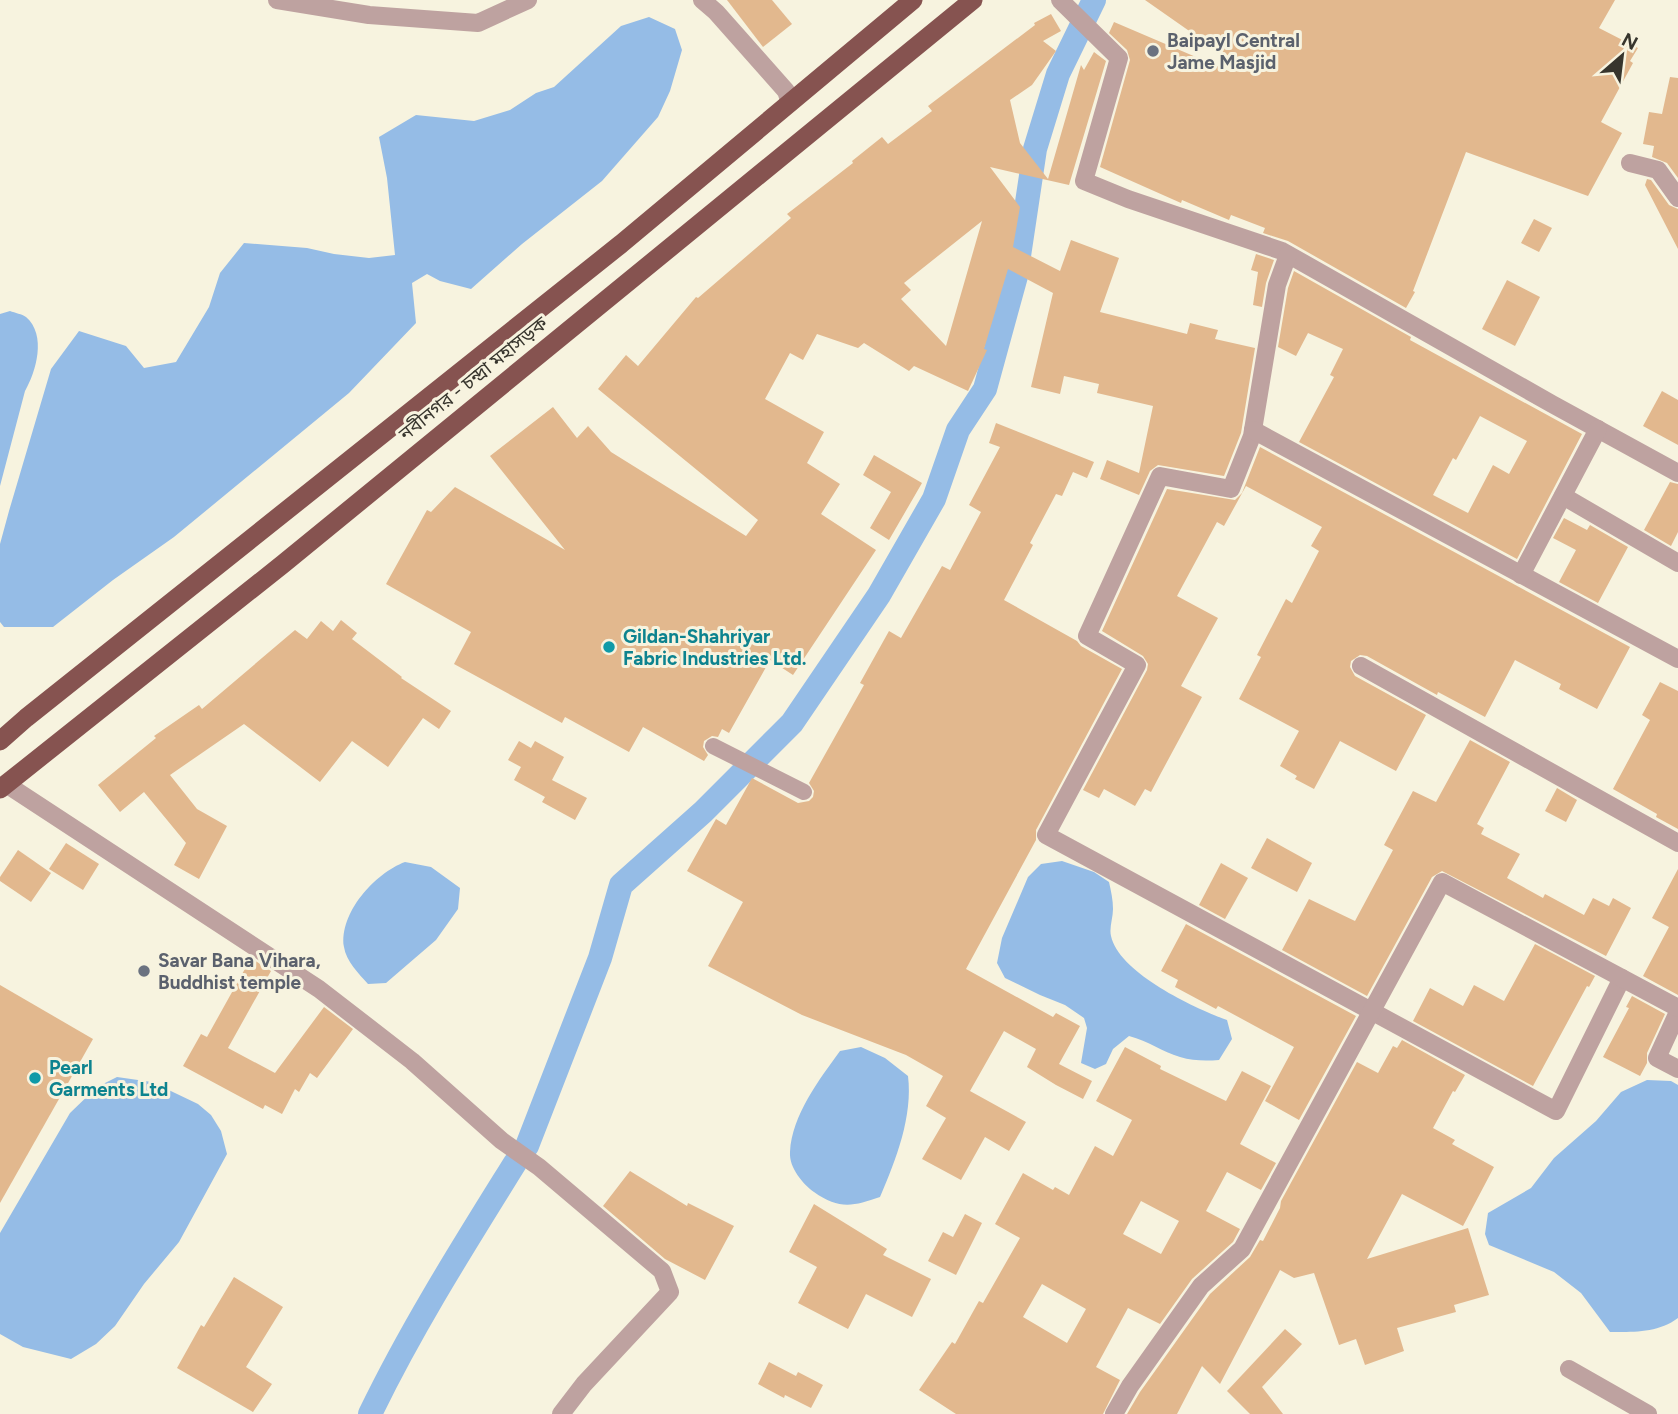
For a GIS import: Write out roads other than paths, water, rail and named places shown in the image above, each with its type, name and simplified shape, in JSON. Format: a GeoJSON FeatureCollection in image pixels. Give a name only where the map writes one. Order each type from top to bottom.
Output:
{"type":"FeatureCollection","features":[{"type":"Feature","properties":{"kind":"highway","name":"নবীনগর - চন্দ্রা মহাসড়ক"},"geometry":{"type":"LineString","coordinates":[[0,741],[69,683],[621,244],[913,0]]}},
{"type":"Feature","properties":{"kind":"highway","name":"নবীনগর - চন্দ্রা মহাসড়ক"},"geometry":{"type":"LineString","coordinates":[[3,786],[283,564],[973,0]]}},
{"type":"Feature","properties":{"kind":"street"},"geometry":{"type":"LineString","coordinates":[[277,0],[369,15],[478,23],[528,0]]}},
{"type":"Feature","properties":{"kind":"street"},"geometry":{"type":"LineString","coordinates":[[702,0],[716,12],[786,91],[790,103]]}},
{"type":"Feature","properties":{"kind":"street"},"geometry":{"type":"LineString","coordinates":[[1064,4],[1119,58],[1084,181],[1288,255],[1678,473]]}},
{"type":"Feature","properties":{"kind":"street"},"geometry":{"type":"LineString","coordinates":[[1630,163],[1658,170],[1678,198]]}},
{"type":"Feature","properties":{"kind":"street"},"geometry":{"type":"LineString","coordinates":[[1288,255],[1277,285],[1253,430],[1231,489],[1160,476],[1087,636],[1136,665],[1046,835],[1556,1111],[1622,978]]}},
{"type":"Feature","properties":{"kind":"street"},"geometry":{"type":"LineString","coordinates":[[1521,575],[1598,429]]}},
{"type":"Feature","properties":{"kind":"street"},"geometry":{"type":"LineString","coordinates":[[1253,430],[1678,659]]}},
{"type":"Feature","properties":{"kind":"street"},"geometry":{"type":"LineString","coordinates":[[1563,496],[1678,563]]}},
{"type":"Feature","properties":{"kind":"street"},"geometry":{"type":"LineString","coordinates":[[1360,666],[1678,843]]}},
{"type":"Feature","properties":{"kind":"street"},"geometry":{"type":"LineString","coordinates":[[713,746],[804,792]]}},
{"type":"Feature","properties":{"kind":"street"},"geometry":{"type":"LineString","coordinates":[[3,786],[319,989],[412,1060],[502,1141],[539,1167],[662,1271],[670,1292],[584,1384],[561,1414]]}},
{"type":"Feature","properties":{"kind":"street"},"geometry":{"type":"LineString","coordinates":[[1114,1414],[1130,1386],[1200,1286],[1242,1249],[1442,882],[1678,1010],[1657,1058],[1678,1069]]}},
{"type":"Feature","properties":{"kind":"street"},"geometry":{"type":"LineString","coordinates":[[1569,1369],[1648,1414]]}},
{"type":"Feature","properties":{"kind":"water"},"geometry":{"type":"Polygon","coordinates":[[[649,17],[675,29],[682,50],[670,91],[658,117],[602,181],[522,244],[471,289],[440,281],[427,274],[412,283],[416,323],[349,393],[174,537],[53,627],[4,627],[0,622],[0,544],[51,369],[79,331],[126,346],[144,368],[176,362],[209,307],[220,273],[244,243],[307,248],[369,258],[395,255],[387,178],[379,137],[416,115],[474,121],[510,110],[536,93],[554,87],[621,26],[649,17]]]}},
{"type":"Feature","properties":{"kind":"water"},"geometry":{"type":"Polygon","coordinates":[[[10,311],[24,316],[32,325],[36,333],[38,354],[25,391],[0,486],[0,314],[10,311]]]}},
{"type":"Feature","properties":{"kind":"water"},"geometry":{"type":"Polygon","coordinates":[[[1062,861],[1094,872],[1109,882],[1113,906],[1111,936],[1117,950],[1128,963],[1178,998],[1227,1020],[1232,1039],[1219,1060],[1173,1055],[1129,1036],[1113,1049],[1106,1064],[1095,1069],[1081,1063],[1087,1028],[1084,1018],[1065,1005],[1005,978],[997,963],[1002,938],[1028,877],[1041,864],[1062,861]]]}},
{"type":"Feature","properties":{"kind":"water"},"geometry":{"type":"Polygon","coordinates":[[[405,862],[431,867],[460,888],[458,909],[436,940],[386,983],[368,984],[353,967],[345,952],[344,934],[347,921],[361,896],[371,885],[382,875],[405,862]]]}},
{"type":"Feature","properties":{"kind":"water"},"geometry":{"type":"Polygon","coordinates":[[[861,1047],[885,1058],[908,1076],[908,1107],[897,1153],[880,1197],[847,1205],[831,1202],[805,1185],[792,1164],[790,1152],[801,1111],[824,1074],[840,1051],[861,1047]]]}},
{"type":"Feature","properties":{"kind":"water"},"geometry":{"type":"Polygon","coordinates":[[[117,1077],[152,1082],[198,1104],[211,1115],[221,1131],[227,1154],[179,1242],[144,1284],[115,1326],[96,1344],[71,1359],[23,1347],[0,1334],[0,1233],[70,1113],[97,1087],[117,1077]]]}},
{"type":"Feature","properties":{"kind":"water"},"geometry":{"type":"Polygon","coordinates":[[[1647,1080],[1671,1081],[1678,1085],[1678,1318],[1654,1329],[1610,1332],[1581,1293],[1554,1272],[1489,1245],[1485,1234],[1488,1213],[1531,1188],[1554,1158],[1596,1121],[1621,1092],[1647,1080]]]}},
{"type":"Feature","properties":{"kind":"waterway"},"geometry":{"type":"LineString","coordinates":[[527,1146],[600,958],[621,885],[703,812],[792,723],[879,595],[934,499],[958,430],[985,389],[1016,276],[1035,149],[1058,74],[1094,0]]}},
{"type":"Feature","properties":{"kind":"waterway"},"geometry":{"type":"LineString","coordinates":[[370,1414],[421,1318],[515,1163]]}},
{"type":"Feature","properties":{"kind":"place","name":"Baipayl Central Jame Masjid"},"geometry":{"type":"Point","coordinates":[1153,51]}},
{"type":"Feature","properties":{"kind":"place","name":"Gildan-Shahriyar Fabric Industries Ltd."},"geometry":{"type":"Point","coordinates":[609,647]}},
{"type":"Feature","properties":{"kind":"place","name":"Savar Bana Vihara, Buddhist temple"},"geometry":{"type":"Point","coordinates":[144,971]}},
{"type":"Feature","properties":{"kind":"place","name":"Pearl Garments Ltd"},"geometry":{"type":"Point","coordinates":[35,1078]}}]}
